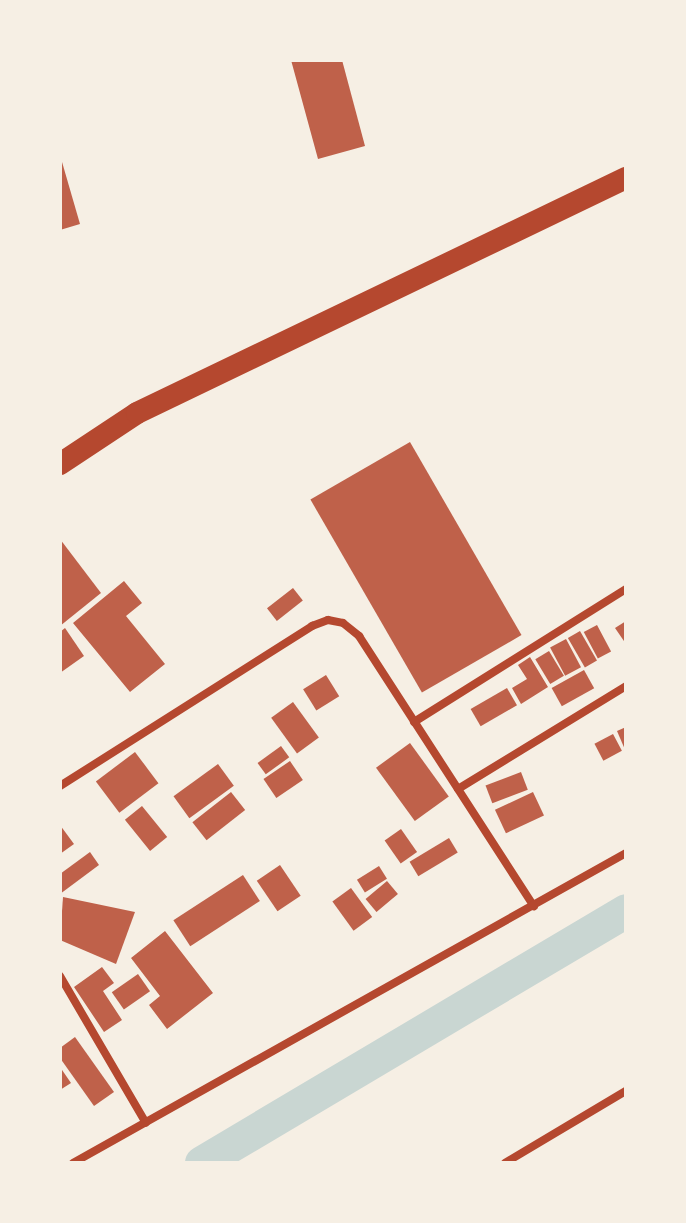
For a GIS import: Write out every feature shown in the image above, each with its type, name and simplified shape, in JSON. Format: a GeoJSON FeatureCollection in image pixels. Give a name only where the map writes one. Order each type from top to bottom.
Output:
{"type":"FeatureCollection","features":[{"type":"Feature","properties":{"kind":"highway"},"geometry":{"type":"LineString","coordinates":[[60,464],[137,413],[626,178]]}},
{"type":"Feature","properties":{"kind":"street"},"geometry":{"type":"LineString","coordinates":[[414,722],[626,589]]}},
{"type":"Feature","properties":{"kind":"street"},"geometry":{"type":"LineString","coordinates":[[60,786],[328,620],[343,623],[359,636],[534,906]]}},
{"type":"Feature","properties":{"kind":"street"},"geometry":{"type":"LineString","coordinates":[[458,789],[626,686]]}},
{"type":"Feature","properties":{"kind":"street"},"geometry":{"type":"LineString","coordinates":[[73,1163],[626,853]]}},
{"type":"Feature","properties":{"kind":"street"},"geometry":{"type":"LineString","coordinates":[[60,976],[146,1123]]}},
{"type":"Feature","properties":{"kind":"street"},"geometry":{"type":"LineString","coordinates":[[505,1163],[626,1091]]}},
{"type":"Feature","properties":{"kind":"building"},"geometry":{"type":"Polygon","coordinates":[[[291,60],[342,60],[365,146],[318,159],[291,60]]]}},
{"type":"Feature","properties":{"kind":"building"},"geometry":{"type":"Polygon","coordinates":[[[60,155],[80,224],[60,230],[60,155]]]}},
{"type":"Feature","properties":{"kind":"building"},"geometry":{"type":"Polygon","coordinates":[[[410,442],[522,635],[422,693],[310,499],[410,442]]]}},
{"type":"Feature","properties":{"kind":"building"},"geometry":{"type":"Polygon","coordinates":[[[60,539],[101,593],[60,626],[60,539]]]}},
{"type":"Feature","properties":{"kind":"building"},"geometry":{"type":"Polygon","coordinates":[[[124,581],[142,603],[126,616],[165,664],[130,692],[73,623],[124,581]]]}},
{"type":"Feature","properties":{"kind":"building"},"geometry":{"type":"Polygon","coordinates":[[[293,588],[303,601],[277,621],[267,608],[293,588]]]}},
{"type":"Feature","properties":{"kind":"building"},"geometry":{"type":"Polygon","coordinates":[[[626,621],[626,644],[615,628],[626,621]]]}},
{"type":"Feature","properties":{"kind":"building"},"geometry":{"type":"Polygon","coordinates":[[[597,625],[611,651],[598,659],[584,632],[597,625]]]}},
{"type":"Feature","properties":{"kind":"building"},"geometry":{"type":"Polygon","coordinates":[[[65,628],[84,656],[60,673],[60,632],[65,628]]]}},
{"type":"Feature","properties":{"kind":"building"},"geometry":{"type":"Polygon","coordinates":[[[580,631],[597,660],[585,667],[568,638],[580,631]]]}},
{"type":"Feature","properties":{"kind":"building"},"geometry":{"type":"Polygon","coordinates":[[[566,639],[581,667],[565,676],[550,647],[566,639]]]}},
{"type":"Feature","properties":{"kind":"building"},"geometry":{"type":"Polygon","coordinates":[[[549,651],[564,676],[550,684],[535,659],[549,651]]]}},
{"type":"Feature","properties":{"kind":"building"},"geometry":{"type":"Polygon","coordinates":[[[530,657],[548,687],[521,704],[512,688],[527,679],[518,665],[530,657]]]}},
{"type":"Feature","properties":{"kind":"building"},"geometry":{"type":"Polygon","coordinates":[[[584,670],[594,688],[562,706],[552,688],[584,670]]]}},
{"type":"Feature","properties":{"kind":"building"},"geometry":{"type":"Polygon","coordinates":[[[326,675],[339,696],[316,711],[303,689],[326,675]]]}},
{"type":"Feature","properties":{"kind":"building"},"geometry":{"type":"Polygon","coordinates":[[[507,688],[517,705],[481,726],[471,709],[507,688]]]}},
{"type":"Feature","properties":{"kind":"building"},"geometry":{"type":"Polygon","coordinates":[[[293,702],[319,738],[297,753],[271,718],[293,702]]]}},
{"type":"Feature","properties":{"kind":"building"},"geometry":{"type":"Polygon","coordinates":[[[626,727],[626,752],[617,731],[626,727]]]}},
{"type":"Feature","properties":{"kind":"building"},"geometry":{"type":"Polygon","coordinates":[[[613,734],[622,751],[603,761],[594,744],[613,734]]]}},
{"type":"Feature","properties":{"kind":"building"},"geometry":{"type":"Polygon","coordinates":[[[410,743],[449,796],[415,821],[376,768],[410,743]]]}},
{"type":"Feature","properties":{"kind":"building"},"geometry":{"type":"Polygon","coordinates":[[[281,746],[289,757],[266,774],[258,763],[281,746]]]}},
{"type":"Feature","properties":{"kind":"building"},"geometry":{"type":"Polygon","coordinates":[[[135,752],[158,783],[119,813],[96,781],[135,752]]]}},
{"type":"Feature","properties":{"kind":"building"},"geometry":{"type":"Polygon","coordinates":[[[290,761],[303,780],[276,798],[263,779],[290,761]]]}},
{"type":"Feature","properties":{"kind":"building"},"geometry":{"type":"Polygon","coordinates":[[[218,764],[234,786],[189,818],[174,796],[218,764]]]}},
{"type":"Feature","properties":{"kind":"building"},"geometry":{"type":"Polygon","coordinates":[[[521,772],[528,790],[492,803],[486,786],[521,772]]]}},
{"type":"Feature","properties":{"kind":"building"},"geometry":{"type":"Polygon","coordinates":[[[231,792],[245,810],[207,840],[192,822],[231,792]]]}},
{"type":"Feature","properties":{"kind":"building"},"geometry":{"type":"Polygon","coordinates":[[[533,792],[544,816],[506,833],[495,810],[533,792]]]}},
{"type":"Feature","properties":{"kind":"building"},"geometry":{"type":"Polygon","coordinates":[[[142,806],[167,837],[150,851],[125,820],[142,806]]]}},
{"type":"Feature","properties":{"kind":"building"},"geometry":{"type":"Polygon","coordinates":[[[60,825],[74,844],[60,854],[60,825]]]}},
{"type":"Feature","properties":{"kind":"building"},"geometry":{"type":"Polygon","coordinates":[[[401,829],[417,852],[401,863],[385,840],[401,829]]]}},
{"type":"Feature","properties":{"kind":"building"},"geometry":{"type":"Polygon","coordinates":[[[449,838],[458,853],[418,876],[410,862],[449,838]]]}},
{"type":"Feature","properties":{"kind":"building"},"geometry":{"type":"Polygon","coordinates":[[[90,852],[99,865],[60,894],[60,874],[90,852]]]}},
{"type":"Feature","properties":{"kind":"building"},"geometry":{"type":"Polygon","coordinates":[[[280,865],[301,896],[277,911],[257,881],[280,865]]]}},
{"type":"Feature","properties":{"kind":"building"},"geometry":{"type":"Polygon","coordinates":[[[379,866],[387,879],[365,892],[357,880],[379,866]]]}},
{"type":"Feature","properties":{"kind":"building"},"geometry":{"type":"Polygon","coordinates":[[[243,875],[260,901],[190,946],[173,920],[243,875]]]}},
{"type":"Feature","properties":{"kind":"building"},"geometry":{"type":"Polygon","coordinates":[[[387,881],[398,894],[376,912],[366,899],[387,881]]]}},
{"type":"Feature","properties":{"kind":"building"},"geometry":{"type":"Polygon","coordinates":[[[351,888],[372,917],[354,931],[332,902],[351,888]]]}},
{"type":"Feature","properties":{"kind":"building"},"geometry":{"type":"Polygon","coordinates":[[[63,897],[135,912],[116,964],[60,940],[63,897]]]}},
{"type":"Feature","properties":{"kind":"building"},"geometry":{"type":"Polygon","coordinates":[[[165,931],[213,993],[167,1029],[149,1005],[160,996],[131,958],[165,931]]]}},
{"type":"Feature","properties":{"kind":"building"},"geometry":{"type":"Polygon","coordinates":[[[102,967],[114,983],[103,991],[122,1020],[104,1032],[74,987],[102,967]]]}},
{"type":"Feature","properties":{"kind":"building"},"geometry":{"type":"Polygon","coordinates":[[[138,974],[150,991],[124,1010],[112,992],[138,974]]]}},
{"type":"Feature","properties":{"kind":"building"},"geometry":{"type":"Polygon","coordinates":[[[75,1037],[114,1092],[94,1106],[60,1058],[60,1048],[75,1037]]]}},
{"type":"Feature","properties":{"kind":"building"},"geometry":{"type":"Polygon","coordinates":[[[60,1067],[71,1083],[60,1090],[60,1067]]]}},
{"type":"Feature","properties":{"kind":"waterway"},"geometry":{"type":"LineString","coordinates":[[202,1163],[626,911]]}}]}
